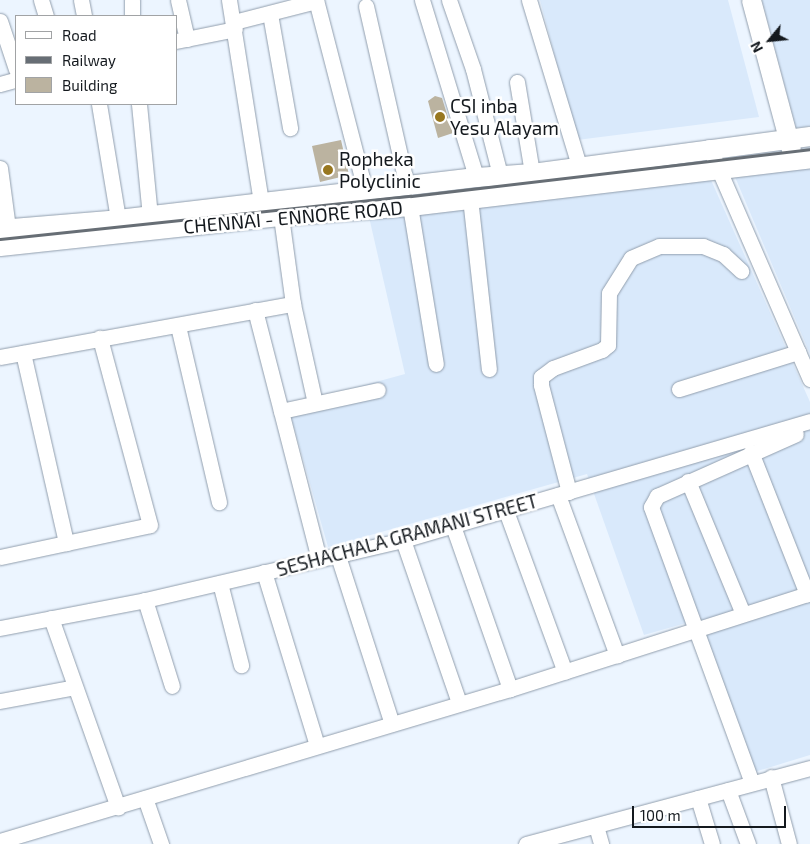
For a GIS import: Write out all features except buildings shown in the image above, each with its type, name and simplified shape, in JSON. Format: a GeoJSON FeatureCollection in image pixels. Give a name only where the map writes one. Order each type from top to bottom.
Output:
{"type":"FeatureCollection","features":[{"type":"Feature","properties":{"kind":"main road"},"geometry":{"type":"LineString","coordinates":[[751,0],[788,139],[802,159]]}},
{"type":"Feature","properties":{"kind":"main road","name":"CHENNAI - ENNORE ROAD"},"geometry":{"type":"LineString","coordinates":[[4,228],[150,216],[476,177],[532,173],[709,147],[810,136]]}},
{"type":"Feature","properties":{"kind":"main road","name":"CHENNAI - ENNORE ROAD"},"geometry":{"type":"LineString","coordinates":[[0,246],[281,216],[410,206],[802,159]]}},
{"type":"Feature","properties":{"kind":"street"},"geometry":{"type":"LineString","coordinates":[[41,0],[46,15]]}},
{"type":"Feature","properties":{"kind":"street"},"geometry":{"type":"LineString","coordinates":[[81,0],[84,15]]}},
{"type":"Feature","properties":{"kind":"street"},"geometry":{"type":"LineString","coordinates":[[132,0],[132,15]]}},
{"type":"Feature","properties":{"kind":"street"},"geometry":{"type":"LineString","coordinates":[[178,0],[182,40],[316,0],[365,190]]}},
{"type":"Feature","properties":{"kind":"street"},"geometry":{"type":"LineString","coordinates":[[229,0],[261,203]]}},
{"type":"Feature","properties":{"kind":"street"},"geometry":{"type":"LineString","coordinates":[[422,0],[476,177]]}},
{"type":"Feature","properties":{"kind":"street"},"geometry":{"type":"LineString","coordinates":[[449,0],[473,69],[500,175]]}},
{"type":"Feature","properties":{"kind":"street"},"geometry":{"type":"LineString","coordinates":[[529,0],[579,166]]}},
{"type":"Feature","properties":{"kind":"street"},"geometry":{"type":"LineString","coordinates":[[366,6],[406,186]]}},
{"type":"Feature","properties":{"kind":"street"},"geometry":{"type":"LineString","coordinates":[[270,14],[290,128]]}},
{"type":"Feature","properties":{"kind":"street"},"geometry":{"type":"LineString","coordinates":[[0,21],[10,78]]}},
{"type":"Feature","properties":{"kind":"street"},"geometry":{"type":"LineString","coordinates":[[517,82],[532,173]]}},
{"type":"Feature","properties":{"kind":"street"},"geometry":{"type":"LineString","coordinates":[[99,105],[118,219]]}},
{"type":"Feature","properties":{"kind":"street"},"geometry":{"type":"LineString","coordinates":[[139,105],[150,216]]}},
{"type":"Feature","properties":{"kind":"street"},"geometry":{"type":"LineString","coordinates":[[709,147],[810,379]]}},
{"type":"Feature","properties":{"kind":"street"},"geometry":{"type":"LineString","coordinates":[[0,168],[4,228]]}},
{"type":"Feature","properties":{"kind":"street"},"geometry":{"type":"LineString","coordinates":[[470,198],[489,369]]}},
{"type":"Feature","properties":{"kind":"street"},"geometry":{"type":"LineString","coordinates":[[410,206],[436,364]]}},
{"type":"Feature","properties":{"kind":"street"},"geometry":{"type":"LineString","coordinates":[[281,216],[294,304],[315,403]]}},
{"type":"Feature","properties":{"kind":"street"},"geometry":{"type":"LineString","coordinates":[[617,654],[564,493],[541,385],[542,377],[554,368],[602,350],[608,345],[609,292],[631,258],[659,246],[703,246],[723,254],[741,270]]}},
{"type":"Feature","properties":{"kind":"street"},"geometry":{"type":"LineString","coordinates":[[0,357],[294,304]]}},
{"type":"Feature","properties":{"kind":"street"},"geometry":{"type":"LineString","coordinates":[[255,310],[319,559]]}},
{"type":"Feature","properties":{"kind":"street"},"geometry":{"type":"LineString","coordinates":[[178,326],[219,502]]}},
{"type":"Feature","properties":{"kind":"street"},"geometry":{"type":"LineString","coordinates":[[0,557],[150,525],[100,338]]}},
{"type":"Feature","properties":{"kind":"street"},"geometry":{"type":"LineString","coordinates":[[679,389],[798,352]]}},
{"type":"Feature","properties":{"kind":"street"},"geometry":{"type":"LineString","coordinates":[[23,353],[66,543]]}},
{"type":"Feature","properties":{"kind":"street"},"geometry":{"type":"LineString","coordinates":[[281,411],[378,390]]}},
{"type":"Feature","properties":{"kind":"street","name":"SESHACHALA GRAMANI STREET"},"geometry":{"type":"LineString","coordinates":[[0,628],[145,600],[403,540],[810,421]]}},
{"type":"Feature","properties":{"kind":"street"},"geometry":{"type":"LineString","coordinates":[[752,783],[651,507],[657,496],[751,452],[810,429]]}},
{"type":"Feature","properties":{"kind":"street"},"geometry":{"type":"LineString","coordinates":[[0,841],[510,689],[808,594],[751,452]]}},
{"type":"Feature","properties":{"kind":"street"},"geometry":{"type":"LineString","coordinates":[[688,481],[743,614]]}},
{"type":"Feature","properties":{"kind":"street"},"geometry":{"type":"LineString","coordinates":[[506,511],[565,672]]}},
{"type":"Feature","properties":{"kind":"street"},"geometry":{"type":"LineString","coordinates":[[453,526],[510,689]]}},
{"type":"Feature","properties":{"kind":"street"},"geometry":{"type":"LineString","coordinates":[[403,540],[459,704]]}},
{"type":"Feature","properties":{"kind":"street"},"geometry":{"type":"LineString","coordinates":[[338,556],[392,724]]}},
{"type":"Feature","properties":{"kind":"street"},"geometry":{"type":"LineString","coordinates":[[264,572],[317,745]]}},
{"type":"Feature","properties":{"kind":"street"},"geometry":{"type":"LineString","coordinates":[[220,583],[241,665]]}},
{"type":"Feature","properties":{"kind":"street"},"geometry":{"type":"LineString","coordinates":[[145,600],[172,686]]}},
{"type":"Feature","properties":{"kind":"street"},"geometry":{"type":"LineString","coordinates":[[51,618],[118,807]]}},
{"type":"Feature","properties":{"kind":"street"},"geometry":{"type":"LineString","coordinates":[[0,701],[75,687]]}},
{"type":"Feature","properties":{"kind":"street"},"geometry":{"type":"LineString","coordinates":[[526,844],[810,768]]}},
{"type":"Feature","properties":{"kind":"street"},"geometry":{"type":"LineString","coordinates":[[771,777],[789,844]]}},
{"type":"Feature","properties":{"kind":"street"},"geometry":{"type":"LineString","coordinates":[[728,790],[748,844]]}},
{"type":"Feature","properties":{"kind":"street"},"geometry":{"type":"LineString","coordinates":[[146,798],[161,844]]}},
{"type":"Feature","properties":{"kind":"street"},"geometry":{"type":"LineString","coordinates":[[698,798],[712,844]]}},
{"type":"Feature","properties":{"kind":"street"},"geometry":{"type":"LineString","coordinates":[[596,826],[601,844]]}},
{"type":"Feature","properties":{"kind":"shaded area"},"geometry":{"type":"Polygon","coordinates":[[[540,0],[728,0],[759,117],[577,140],[540,0]]]}},
{"type":"Feature","properties":{"kind":"shaded area"},"geometry":{"type":"Polygon","coordinates":[[[762,0],[810,0],[810,126],[796,128],[762,0]]]}},
{"type":"Feature","properties":{"kind":"shaded area"},"geometry":{"type":"Polygon","coordinates":[[[810,168],[810,354],[735,177],[810,168]]]}},
{"type":"Feature","properties":{"kind":"shaded area"},"geometry":{"type":"Polygon","coordinates":[[[711,180],[810,402],[810,755],[751,773],[686,623],[644,635],[587,474],[328,547],[288,406],[405,374],[369,217],[711,180]]]}},
{"type":"Feature","properties":{"kind":"railway"},"geometry":{"type":"LineString","coordinates":[[0,239],[411,196],[810,149]]}},
{"type":"Feature","properties":{"kind":"place","name":"CSI inba Yesu Alayam"},"geometry":{"type":"Point","coordinates":[440,117]}},
{"type":"Feature","properties":{"kind":"place","name":"Ropheka Polyclinic"},"geometry":{"type":"Point","coordinates":[328,170]}}]}
